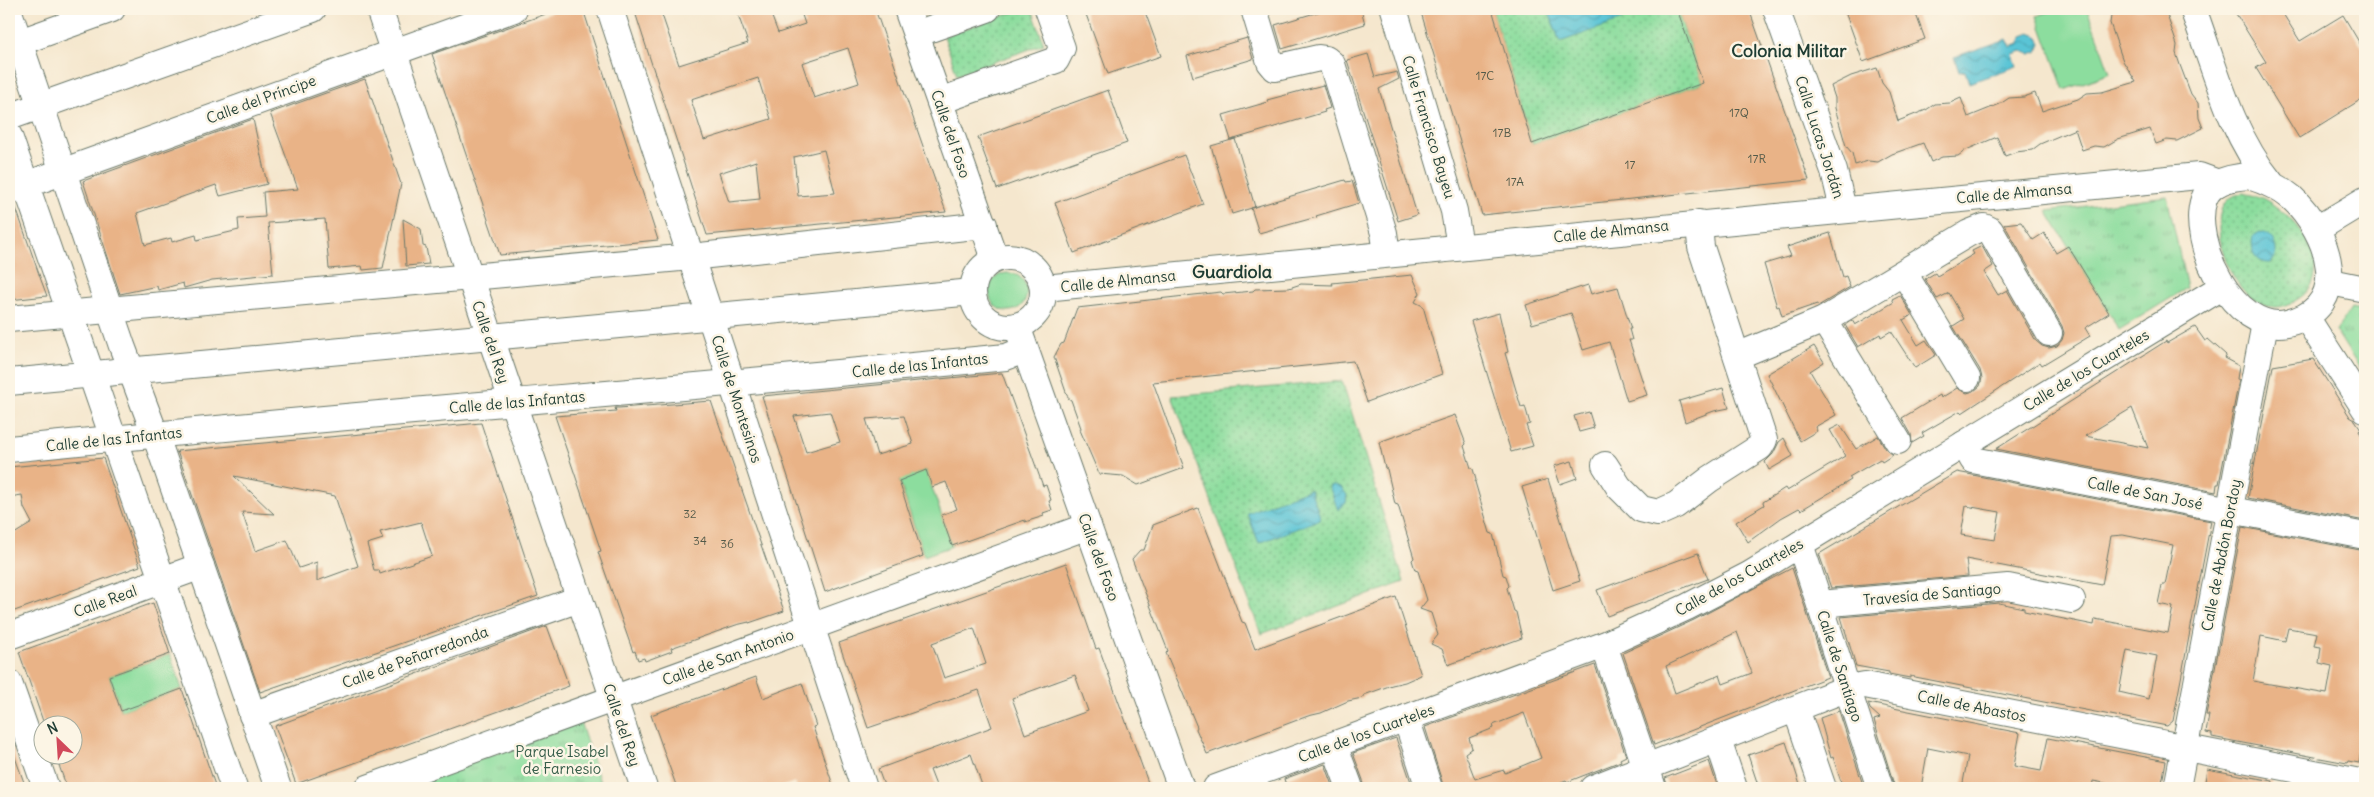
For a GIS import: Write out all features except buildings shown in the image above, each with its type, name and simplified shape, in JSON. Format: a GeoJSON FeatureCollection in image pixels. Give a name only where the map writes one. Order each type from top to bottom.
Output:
{"type":"FeatureCollection","features":[{"type":"Feature","properties":{"kind":"street"},"geometry":{"type":"LineString","coordinates":[[14,44],[112,9]]}},
{"type":"Feature","properties":{"kind":"street"},"geometry":{"type":"LineString","coordinates":[[9,117],[313,9]]}},
{"type":"Feature","properties":{"kind":"street","name":"Calle del Rey"},"geometry":{"type":"LineString","coordinates":[[379,9],[644,788]]}},
{"type":"Feature","properties":{"kind":"street","name":"Calle del Príncipe"},"geometry":{"type":"LineString","coordinates":[[17,188],[514,9]]}},
{"type":"Feature","properties":{"kind":"street","name":"Calle de Montesinos"},"geometry":{"type":"LineString","coordinates":[[610,9],[864,788]]}},
{"type":"Feature","properties":{"kind":"street","name":"Calle del Foso"},"geometry":{"type":"LineString","coordinates":[[907,9],[995,259]]}},
{"type":"Feature","properties":{"kind":"street"},"geometry":{"type":"LineString","coordinates":[[916,34],[986,9]]}},
{"type":"Feature","properties":{"kind":"street"},"geometry":{"type":"LineString","coordinates":[[940,102],[1056,60],[1062,48],[1048,9]]}},
{"type":"Feature","properties":{"kind":"street"},"geometry":{"type":"LineString","coordinates":[[1254,9],[1270,62],[1275,68],[1319,58],[1326,59],[1332,64],[1384,232],[1387,254]]}},
{"type":"Feature","properties":{"kind":"street","name":"Calle Francisco Bayeu"},"geometry":{"type":"LineString","coordinates":[[1394,9],[1454,210],[1460,246]]}},
{"type":"Feature","properties":{"kind":"street","name":"Calle Lucas Jordán"},"geometry":{"type":"LineString","coordinates":[[1776,9],[1834,171],[1843,209]]}},
{"type":"Feature","properties":{"kind":"street"},"geometry":{"type":"LineString","coordinates":[[2178,178],[2190,190],[2201,219],[2211,264],[2222,287],[2242,309],[2266,323],[2285,324],[2306,317],[2323,302],[2331,282],[2328,256],[2317,229],[2292,199],[2271,183],[2253,161],[2240,138],[2193,9]]}},
{"type":"Feature","properties":{"kind":"street"},"geometry":{"type":"LineString","coordinates":[[9,12],[14,44],[41,106],[131,370],[278,788]]}},
{"type":"Feature","properties":{"kind":"street"},"geometry":{"type":"LineString","coordinates":[[9,136],[17,188],[70,313],[234,788]]}},
{"type":"Feature","properties":{"kind":"street"},"geometry":{"type":"LineString","coordinates":[[2201,219],[2204,197],[2225,180],[2239,162],[2240,138]]}},
{"type":"Feature","properties":{"kind":"street","name":"Calle de Almansa"},"geometry":{"type":"LineString","coordinates":[[1044,288],[1460,246],[2199,176],[2225,180]]}},
{"type":"Feature","properties":{"kind":"street"},"geometry":{"type":"LineString","coordinates":[[2225,180],[2249,176],[2271,183]]}},
{"type":"Feature","properties":{"kind":"street"},"geometry":{"type":"LineString","coordinates":[[2317,229],[2365,200]]}},
{"type":"Feature","properties":{"kind":"street"},"geometry":{"type":"LineString","coordinates":[[1605,465],[1620,487],[1641,509],[1658,513],[1676,505],[1760,447],[1764,440],[1701,247],[1698,223]]}},
{"type":"Feature","properties":{"kind":"street"},"geometry":{"type":"LineString","coordinates":[[9,318],[691,257],[984,225]]}},
{"type":"Feature","properties":{"kind":"street"},"geometry":{"type":"LineString","coordinates":[[1737,356],[1824,320],[1969,233],[1984,227],[1990,230],[2049,333]]}},
{"type":"Feature","properties":{"kind":"street"},"geometry":{"type":"LineString","coordinates":[[1017,257],[1027,261],[1041,278],[1044,288],[1044,298],[1038,312],[1027,322],[1021,338],[1004,327],[983,318],[974,302],[974,281],[980,271],[995,259],[1017,257]]}},
{"type":"Feature","properties":{"kind":"street"},"geometry":{"type":"LineString","coordinates":[[1904,273],[1968,378]]}},
{"type":"Feature","properties":{"kind":"street"},"geometry":{"type":"LineString","coordinates":[[2331,282],[2365,288]]}},
{"type":"Feature","properties":{"kind":"street","name":"Calle de los Cuarteles"},"geometry":{"type":"LineString","coordinates":[[1216,788],[1270,779],[1334,745],[1604,645],[1687,607],[1749,575],[2222,287]]}},
{"type":"Feature","properties":{"kind":"street"},"geometry":{"type":"LineString","coordinates":[[9,382],[973,292]]}},
{"type":"Feature","properties":{"kind":"street"},"geometry":{"type":"LineString","coordinates":[[2306,317],[2365,409]]}},
{"type":"Feature","properties":{"kind":"street"},"geometry":{"type":"LineString","coordinates":[[1824,320],[1898,441]]}},
{"type":"Feature","properties":{"kind":"street","name":"Calle de Abdón Bordoy"},"geometry":{"type":"LineString","coordinates":[[2178,788],[2266,323]]}},
{"type":"Feature","properties":{"kind":"street","name":"Calle del Foso"},"geometry":{"type":"LineString","coordinates":[[1021,338],[1181,788]]}},
{"type":"Feature","properties":{"kind":"street","name":"Calle de las Infantas"},"geometry":{"type":"LineString","coordinates":[[9,449],[155,434],[1006,357],[1021,338]]}},
{"type":"Feature","properties":{"kind":"street","name":"Calle de San José"},"geometry":{"type":"LineString","coordinates":[[1964,444],[1973,460],[2365,536]]}},
{"type":"Feature","properties":{"kind":"street","name":"Calle de San Antonio"},"geometry":{"type":"LineString","coordinates":[[368,788],[1088,526]]}},
{"type":"Feature","properties":{"kind":"street","name":"Calle de Santiago"},"geometry":{"type":"LineString","coordinates":[[1800,544],[1880,788]]}},
{"type":"Feature","properties":{"kind":"street","name":"Calle Real"},"geometry":{"type":"LineString","coordinates":[[9,636],[201,566]]}},
{"type":"Feature","properties":{"kind":"street","name":"Travesía de Santiago"},"geometry":{"type":"LineString","coordinates":[[1820,604],[2008,587],[2072,600]]}},
{"type":"Feature","properties":{"kind":"street","name":"Calle de Peñarredonda"},"geometry":{"type":"LineString","coordinates":[[252,715],[579,599]]}},
{"type":"Feature","properties":{"kind":"street"},"geometry":{"type":"LineString","coordinates":[[1604,645],[1649,778]]}},
{"type":"Feature","properties":{"kind":"street"},"geometry":{"type":"LineString","coordinates":[[9,683],[46,788]]}},
{"type":"Feature","properties":{"kind":"street","name":"Calle de Abastos"},"geometry":{"type":"LineString","coordinates":[[1593,788],[1649,778],[1718,740],[1848,688],[1865,685],[2365,782]]}},
{"type":"Feature","properties":{"kind":"street"},"geometry":{"type":"LineString","coordinates":[[1796,709],[1823,788]]}},
{"type":"Feature","properties":{"kind":"street"},"geometry":{"type":"LineString","coordinates":[[1406,718],[1429,788]]}},
{"type":"Feature","properties":{"kind":"street"},"geometry":{"type":"LineString","coordinates":[[1718,740],[1734,788]]}},
{"type":"Feature","properties":{"kind":"street"},"geometry":{"type":"LineString","coordinates":[[1334,745],[1349,785]]}},
{"type":"Feature","properties":{"kind":"green space"},"geometry":{"type":"Polygon","coordinates":[[[1023,9],[1032,9],[1044,44],[957,75],[944,36],[1023,9]]]}},
{"type":"Feature","properties":{"kind":"green space"},"geometry":{"type":"Polygon","coordinates":[[[1492,9],[1677,9],[1703,83],[1532,144],[1492,9]]]}},
{"type":"Feature","properties":{"kind":"green space"},"geometry":{"type":"Polygon","coordinates":[[[2057,9],[2087,9],[2110,73],[2064,90],[2037,16],[2057,9]]]}},
{"type":"Feature","properties":{"kind":"green space"},"geometry":{"type":"Polygon","coordinates":[[[2244,193],[2262,198],[2276,207],[2301,232],[2310,248],[2315,263],[2314,278],[2307,292],[2291,303],[2273,307],[2257,302],[2243,289],[2231,272],[2223,253],[2219,234],[2220,216],[2227,201],[2233,196],[2244,193]]]}},
{"type":"Feature","properties":{"kind":"green space"},"geometry":{"type":"Polygon","coordinates":[[[2167,196],[2187,288],[2119,330],[2047,211],[2167,196]]]}},
{"type":"Feature","properties":{"kind":"green space"},"geometry":{"type":"Polygon","coordinates":[[[1008,273],[1021,279],[1027,292],[1021,305],[1008,311],[995,305],[989,292],[995,279],[1008,273]]]}},
{"type":"Feature","properties":{"kind":"green space"},"geometry":{"type":"Polygon","coordinates":[[[2351,308],[2365,311],[2365,377],[2336,331],[2351,308]]]}},
{"type":"Feature","properties":{"kind":"green space"},"geometry":{"type":"Polygon","coordinates":[[[1342,381],[1404,582],[1261,634],[1172,396],[1342,381]]]}},
{"type":"Feature","properties":{"kind":"green space"},"geometry":{"type":"Polygon","coordinates":[[[926,470],[952,546],[924,556],[899,480],[926,470]]]}},
{"type":"Feature","properties":{"kind":"green space"},"geometry":{"type":"Polygon","coordinates":[[[170,654],[182,689],[121,711],[109,676],[170,654]]]}},
{"type":"Feature","properties":{"kind":"green space","name":"Parque Isabel de Farnesio"},"geometry":{"type":"Polygon","coordinates":[[[580,722],[602,788],[400,788],[580,722]]]}},
{"type":"Feature","properties":{"kind":"water"},"geometry":{"type":"Polygon","coordinates":[[[1618,9],[1622,20],[1560,42],[1548,10],[1618,9]]]}},
{"type":"Feature","properties":{"kind":"water"},"geometry":{"type":"Polygon","coordinates":[[[2030,33],[2038,36],[2041,44],[2038,51],[2030,54],[2022,51],[2013,54],[2017,66],[1969,83],[1965,71],[1959,72],[1954,57],[2007,39],[2011,47],[2019,44],[2022,36],[2030,33]]]}},
{"type":"Feature","properties":{"kind":"water"},"geometry":{"type":"Polygon","coordinates":[[[2260,232],[2271,237],[2275,244],[2276,256],[2271,263],[2261,261],[2253,251],[2253,236],[2260,232]]]}},
{"type":"Feature","properties":{"kind":"water"},"geometry":{"type":"Polygon","coordinates":[[[1329,486],[1341,487],[1347,495],[1346,503],[1338,510],[1329,486]]]}},
{"type":"Feature","properties":{"kind":"water"},"geometry":{"type":"Polygon","coordinates":[[[1310,489],[1321,519],[1259,543],[1247,513],[1310,489]]]}},
{"type":"Feature","properties":{"kind":"district","name":"Colonia Militar"},"geometry":{"type":"Point","coordinates":[1789,50]}},
{"type":"Feature","properties":{"kind":"district","name":"Guardiola"},"geometry":{"type":"Point","coordinates":[1232,271]}}]}
